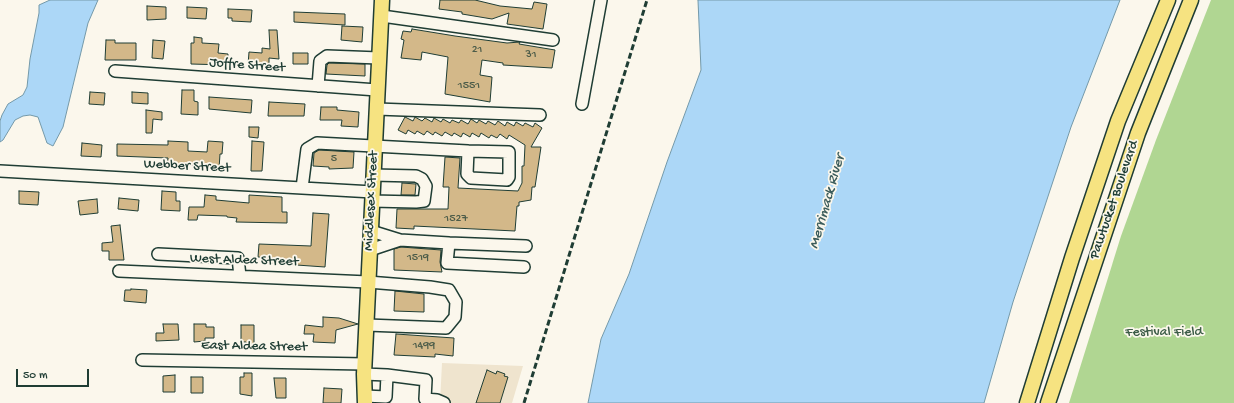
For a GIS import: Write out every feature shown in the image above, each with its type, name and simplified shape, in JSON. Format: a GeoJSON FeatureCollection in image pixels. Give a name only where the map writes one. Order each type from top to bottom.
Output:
{"type":"FeatureCollection","features":[{"type":"Feature","properties":{"kind":"main road","name":"Middlesex Street"},"geometry":{"type":"LineString","coordinates":[[365,400],[364,369],[382,0]]}},
{"type":"Feature","properties":{"kind":"main road","name":"Pawtucket Boulevard"},"geometry":{"type":"LineString","coordinates":[[1026,403],[1072,258],[1118,121],[1168,0]]}},
{"type":"Feature","properties":{"kind":"main road","name":"Pawtucket Boulevard"},"geometry":{"type":"LineString","coordinates":[[1048,403],[1138,133],[1191,0]]}},
{"type":"Feature","properties":{"kind":"street"},"geometry":{"type":"LineString","coordinates":[[582,104],[602,0]]}},
{"type":"Feature","properties":{"kind":"street"},"geometry":{"type":"LineString","coordinates":[[382,16],[553,40]]}},
{"type":"Feature","properties":{"kind":"street"},"geometry":{"type":"LineString","coordinates":[[318,86],[320,61],[327,56],[379,58]]}},
{"type":"Feature","properties":{"kind":"street","name":"Joffre Street"},"geometry":{"type":"LineString","coordinates":[[115,72],[377,90]]}},
{"type":"Feature","properties":{"kind":"street"},"geometry":{"type":"LineString","coordinates":[[376,109],[540,115]]}},
{"type":"Feature","properties":{"kind":"street"},"geometry":{"type":"LineString","coordinates":[[302,188],[307,149],[317,143],[468,151]]}},
{"type":"Feature","properties":{"kind":"street","name":"Webber Street"},"geometry":{"type":"LineString","coordinates":[[0,171],[302,188],[416,202],[424,200],[426,186],[422,179],[416,176],[374,175]]}},
{"type":"Feature","properties":{"kind":"street"},"geometry":{"type":"LineString","coordinates":[[371,231],[400,240],[526,246]]}},
{"type":"Feature","properties":{"kind":"street"},"geometry":{"type":"LineString","coordinates":[[370,250],[400,240]]}},
{"type":"Feature","properties":{"kind":"street"},"geometry":{"type":"LineString","coordinates":[[449,243],[447,263],[524,267]]}},
{"type":"Feature","properties":{"kind":"street"},"geometry":{"type":"LineString","coordinates":[[158,254],[238,258],[240,276]]}},
{"type":"Feature","properties":{"kind":"street","name":"West Aldea Street"},"geometry":{"type":"LineString","coordinates":[[119,271],[368,282],[449,290],[456,302],[455,318],[446,328],[366,325]]}},
{"type":"Feature","properties":{"kind":"street","name":"East Aldea Street"},"geometry":{"type":"LineString","coordinates":[[142,360],[364,369],[387,376],[426,380],[425,399],[437,400],[444,403]]}},
{"type":"Feature","properties":{"kind":"street"},"geometry":{"type":"LineString","coordinates":[[365,400],[386,397],[387,376]]}},
{"type":"Feature","properties":{"kind":"shaded area"},"geometry":{"type":"Polygon","coordinates":[[[442,363],[523,366],[512,403],[440,403],[442,363]]]}},
{"type":"Feature","properties":{"kind":"green space","name":"Festival Field"},"geometry":{"type":"Polygon","coordinates":[[[1211,0],[1234,0],[1234,403],[1069,403],[1121,236],[1156,140],[1211,0]]]}},
{"type":"Feature","properties":{"kind":"water"},"geometry":{"type":"Polygon","coordinates":[[[50,0],[98,0],[88,23],[63,127],[53,146],[47,143],[38,117],[30,115],[23,116],[15,120],[3,140],[0,142],[0,121],[2,115],[8,104],[23,95],[27,87],[39,5],[50,0]]]}},
{"type":"Feature","properties":{"kind":"water","name":"Merrimack River"},"geometry":{"type":"Polygon","coordinates":[[[698,0],[1120,0],[1071,127],[1013,302],[984,403],[588,403],[601,339],[629,274],[667,162],[701,70],[698,0]]]}},
{"type":"Feature","properties":{"kind":"building"},"geometry":{"type":"Polygon","coordinates":[[[440,0],[475,0],[500,6],[532,9],[534,2],[547,4],[543,29],[507,24],[509,13],[492,19],[462,14],[462,12],[439,9],[440,0]]]}},
{"type":"Feature","properties":{"kind":"building"},"geometry":{"type":"Polygon","coordinates":[[[147,6],[166,7],[166,19],[147,20],[147,6]]]}},
{"type":"Feature","properties":{"kind":"building"},"geometry":{"type":"Polygon","coordinates":[[[187,7],[207,8],[206,19],[187,18],[187,7]]]}},
{"type":"Feature","properties":{"kind":"building"},"geometry":{"type":"Polygon","coordinates":[[[228,9],[252,10],[251,22],[232,21],[232,18],[228,18],[228,9]]]}},
{"type":"Feature","properties":{"kind":"building"},"geometry":{"type":"Polygon","coordinates":[[[294,12],[345,14],[345,25],[294,22],[294,12]]]}},
{"type":"Feature","properties":{"kind":"building"},"geometry":{"type":"Polygon","coordinates":[[[342,26],[363,27],[362,42],[341,40],[342,26]]]}},
{"type":"Feature","properties":{"kind":"building"},"geometry":{"type":"Polygon","coordinates":[[[412,29],[507,43],[520,42],[519,44],[555,50],[552,68],[503,65],[503,63],[482,60],[480,75],[492,77],[490,102],[445,94],[448,57],[422,52],[421,60],[401,58],[404,40],[401,39],[403,31],[411,32],[412,29]]]}},
{"type":"Feature","properties":{"kind":"building"},"geometry":{"type":"Polygon","coordinates":[[[269,30],[277,30],[279,59],[269,58],[269,66],[248,65],[249,52],[262,53],[262,48],[270,49],[269,30]]]}},
{"type":"Feature","properties":{"kind":"building"},"geometry":{"type":"Polygon","coordinates":[[[194,37],[202,38],[202,43],[219,44],[218,53],[228,54],[227,65],[191,64],[191,43],[194,43],[194,37]]]}},
{"type":"Feature","properties":{"kind":"building"},"geometry":{"type":"Polygon","coordinates":[[[106,40],[115,40],[115,43],[136,43],[136,60],[105,60],[106,40]]]}},
{"type":"Feature","properties":{"kind":"building"},"geometry":{"type":"Polygon","coordinates":[[[153,40],[165,41],[163,59],[152,58],[153,40]]]}},
{"type":"Feature","properties":{"kind":"building"},"geometry":{"type":"Polygon","coordinates":[[[293,53],[308,53],[308,64],[293,64],[293,53]]]}},
{"type":"Feature","properties":{"kind":"building"},"geometry":{"type":"Polygon","coordinates":[[[329,63],[365,64],[365,76],[326,74],[327,65],[329,63]]]}},
{"type":"Feature","properties":{"kind":"building"},"geometry":{"type":"Polygon","coordinates":[[[182,90],[194,90],[194,101],[198,102],[198,115],[181,114],[182,90]]]}},
{"type":"Feature","properties":{"kind":"building"},"geometry":{"type":"Polygon","coordinates":[[[90,92],[105,93],[104,105],[89,104],[90,92]]]}},
{"type":"Feature","properties":{"kind":"building"},"geometry":{"type":"Polygon","coordinates":[[[132,92],[148,93],[148,104],[132,103],[132,92]]]}},
{"type":"Feature","properties":{"kind":"building"},"geometry":{"type":"Polygon","coordinates":[[[209,97],[252,100],[251,113],[209,109],[209,97]]]}},
{"type":"Feature","properties":{"kind":"building"},"geometry":{"type":"Polygon","coordinates":[[[269,102],[305,104],[304,116],[268,116],[269,102]]]}},
{"type":"Feature","properties":{"kind":"building"},"geometry":{"type":"Polygon","coordinates":[[[321,107],[337,107],[337,110],[359,112],[358,127],[341,126],[342,120],[320,120],[321,107]]]}},
{"type":"Feature","properties":{"kind":"building"},"geometry":{"type":"Polygon","coordinates":[[[146,110],[162,112],[162,120],[153,119],[152,133],[146,133],[146,110]]]}},
{"type":"Feature","properties":{"kind":"building"},"geometry":{"type":"Polygon","coordinates":[[[405,117],[413,121],[415,117],[422,121],[425,118],[432,122],[434,118],[441,122],[443,119],[450,123],[452,120],[459,123],[461,120],[468,124],[471,119],[477,123],[479,120],[486,124],[488,121],[495,125],[498,121],[505,126],[507,122],[514,126],[516,122],[523,126],[525,123],[533,127],[535,123],[542,128],[531,147],[541,147],[535,187],[532,187],[531,200],[519,202],[519,206],[517,206],[515,231],[414,226],[414,229],[396,228],[397,209],[448,209],[449,187],[443,187],[445,157],[460,158],[458,188],[518,191],[522,183],[522,166],[524,166],[525,145],[509,135],[507,139],[500,134],[497,138],[491,135],[489,138],[481,133],[479,137],[472,133],[470,137],[463,133],[461,137],[454,133],[452,136],[445,132],[442,136],[435,132],[433,135],[427,131],[424,135],[417,131],[415,134],[408,130],[406,134],[398,130],[405,117]]]}},
{"type":"Feature","properties":{"kind":"building"},"geometry":{"type":"Polygon","coordinates":[[[249,127],[259,127],[258,138],[249,137],[249,127]]]}},
{"type":"Feature","properties":{"kind":"building"},"geometry":{"type":"Polygon","coordinates":[[[168,141],[188,142],[188,151],[207,152],[208,141],[223,142],[222,154],[220,154],[219,169],[193,168],[193,165],[167,165],[168,158],[117,156],[117,144],[168,145],[168,141]]]}},
{"type":"Feature","properties":{"kind":"building"},"geometry":{"type":"Polygon","coordinates":[[[252,141],[264,142],[262,171],[251,171],[252,141]]]}},
{"type":"Feature","properties":{"kind":"building"},"geometry":{"type":"Polygon","coordinates":[[[82,143],[102,145],[101,157],[81,156],[82,143]]]}},
{"type":"Feature","properties":{"kind":"building"},"geometry":{"type":"Polygon","coordinates":[[[319,150],[354,152],[353,168],[329,169],[329,167],[313,166],[314,153],[319,150]]]}},
{"type":"Feature","properties":{"kind":"building"},"geometry":{"type":"Polygon","coordinates":[[[402,183],[416,184],[415,195],[401,195],[402,183]]]}},
{"type":"Feature","properties":{"kind":"building"},"geometry":{"type":"Polygon","coordinates":[[[19,191],[39,192],[38,205],[19,204],[19,191]]]}},
{"type":"Feature","properties":{"kind":"building"},"geometry":{"type":"Polygon","coordinates":[[[162,191],[176,192],[176,201],[180,201],[180,211],[161,210],[162,191]]]}},
{"type":"Feature","properties":{"kind":"building"},"geometry":{"type":"Polygon","coordinates":[[[205,195],[216,196],[216,200],[249,203],[249,195],[282,197],[282,212],[287,212],[287,223],[236,222],[237,218],[227,216],[198,215],[197,220],[188,220],[189,207],[204,207],[205,195]]]}},
{"type":"Feature","properties":{"kind":"building"},"geometry":{"type":"Polygon","coordinates":[[[119,198],[139,200],[138,211],[118,209],[119,198]]]}},
{"type":"Feature","properties":{"kind":"building"},"geometry":{"type":"Polygon","coordinates":[[[97,199],[98,213],[80,215],[78,201],[97,199]]]}},
{"type":"Feature","properties":{"kind":"building"},"geometry":{"type":"Polygon","coordinates":[[[313,213],[329,214],[325,267],[268,263],[268,258],[258,257],[259,244],[311,246],[313,213]]]}},
{"type":"Feature","properties":{"kind":"building"},"geometry":{"type":"Polygon","coordinates":[[[120,225],[124,260],[109,260],[109,251],[102,251],[102,243],[113,242],[111,226],[120,225]]]}},
{"type":"Feature","properties":{"kind":"building"},"geometry":{"type":"Polygon","coordinates":[[[401,247],[441,250],[440,262],[442,272],[394,270],[394,249],[401,247]]]}},
{"type":"Feature","properties":{"kind":"building"},"geometry":{"type":"Polygon","coordinates":[[[125,290],[147,290],[146,303],[124,301],[125,290]]]}},
{"type":"Feature","properties":{"kind":"building"},"geometry":{"type":"Polygon","coordinates":[[[395,291],[424,294],[424,312],[394,311],[395,291]]]}},
{"type":"Feature","properties":{"kind":"building"},"geometry":{"type":"Polygon","coordinates":[[[323,317],[339,318],[358,324],[336,330],[335,343],[313,342],[314,334],[304,334],[305,325],[323,327],[323,317]]]}},
{"type":"Feature","properties":{"kind":"building"},"geometry":{"type":"Polygon","coordinates":[[[163,324],[178,324],[179,340],[156,341],[156,333],[164,333],[163,324]]]}},
{"type":"Feature","properties":{"kind":"building"},"geometry":{"type":"Polygon","coordinates":[[[194,324],[206,324],[206,327],[214,327],[214,338],[205,338],[205,341],[194,342],[194,324]]]}},
{"type":"Feature","properties":{"kind":"building"},"geometry":{"type":"Polygon","coordinates":[[[241,325],[254,325],[254,346],[246,346],[246,342],[241,342],[241,325]]]}},
{"type":"Feature","properties":{"kind":"building"},"geometry":{"type":"Polygon","coordinates":[[[396,334],[454,338],[453,356],[435,354],[435,357],[394,355],[396,334]]]}},
{"type":"Feature","properties":{"kind":"building"},"geometry":{"type":"Polygon","coordinates":[[[487,370],[496,374],[497,371],[508,377],[500,403],[476,403],[487,370]]]}},
{"type":"Feature","properties":{"kind":"building"},"geometry":{"type":"Polygon","coordinates":[[[244,373],[252,373],[252,396],[240,394],[240,377],[244,377],[244,373]]]}},
{"type":"Feature","properties":{"kind":"building"},"geometry":{"type":"Polygon","coordinates":[[[175,375],[175,392],[163,392],[163,376],[175,375]]]}},
{"type":"Feature","properties":{"kind":"building"},"geometry":{"type":"Polygon","coordinates":[[[191,377],[203,377],[203,393],[191,393],[191,377]]]}},
{"type":"Feature","properties":{"kind":"building"},"geometry":{"type":"Polygon","coordinates":[[[274,378],[286,378],[286,398],[276,398],[274,378]]]}},
{"type":"Feature","properties":{"kind":"building"},"geometry":{"type":"Polygon","coordinates":[[[324,388],[342,389],[341,403],[323,403],[324,388]]]}},
{"type":"Feature","properties":{"kind":"railway"},"geometry":{"type":"LineString","coordinates":[[524,403],[647,0]]}}]}
